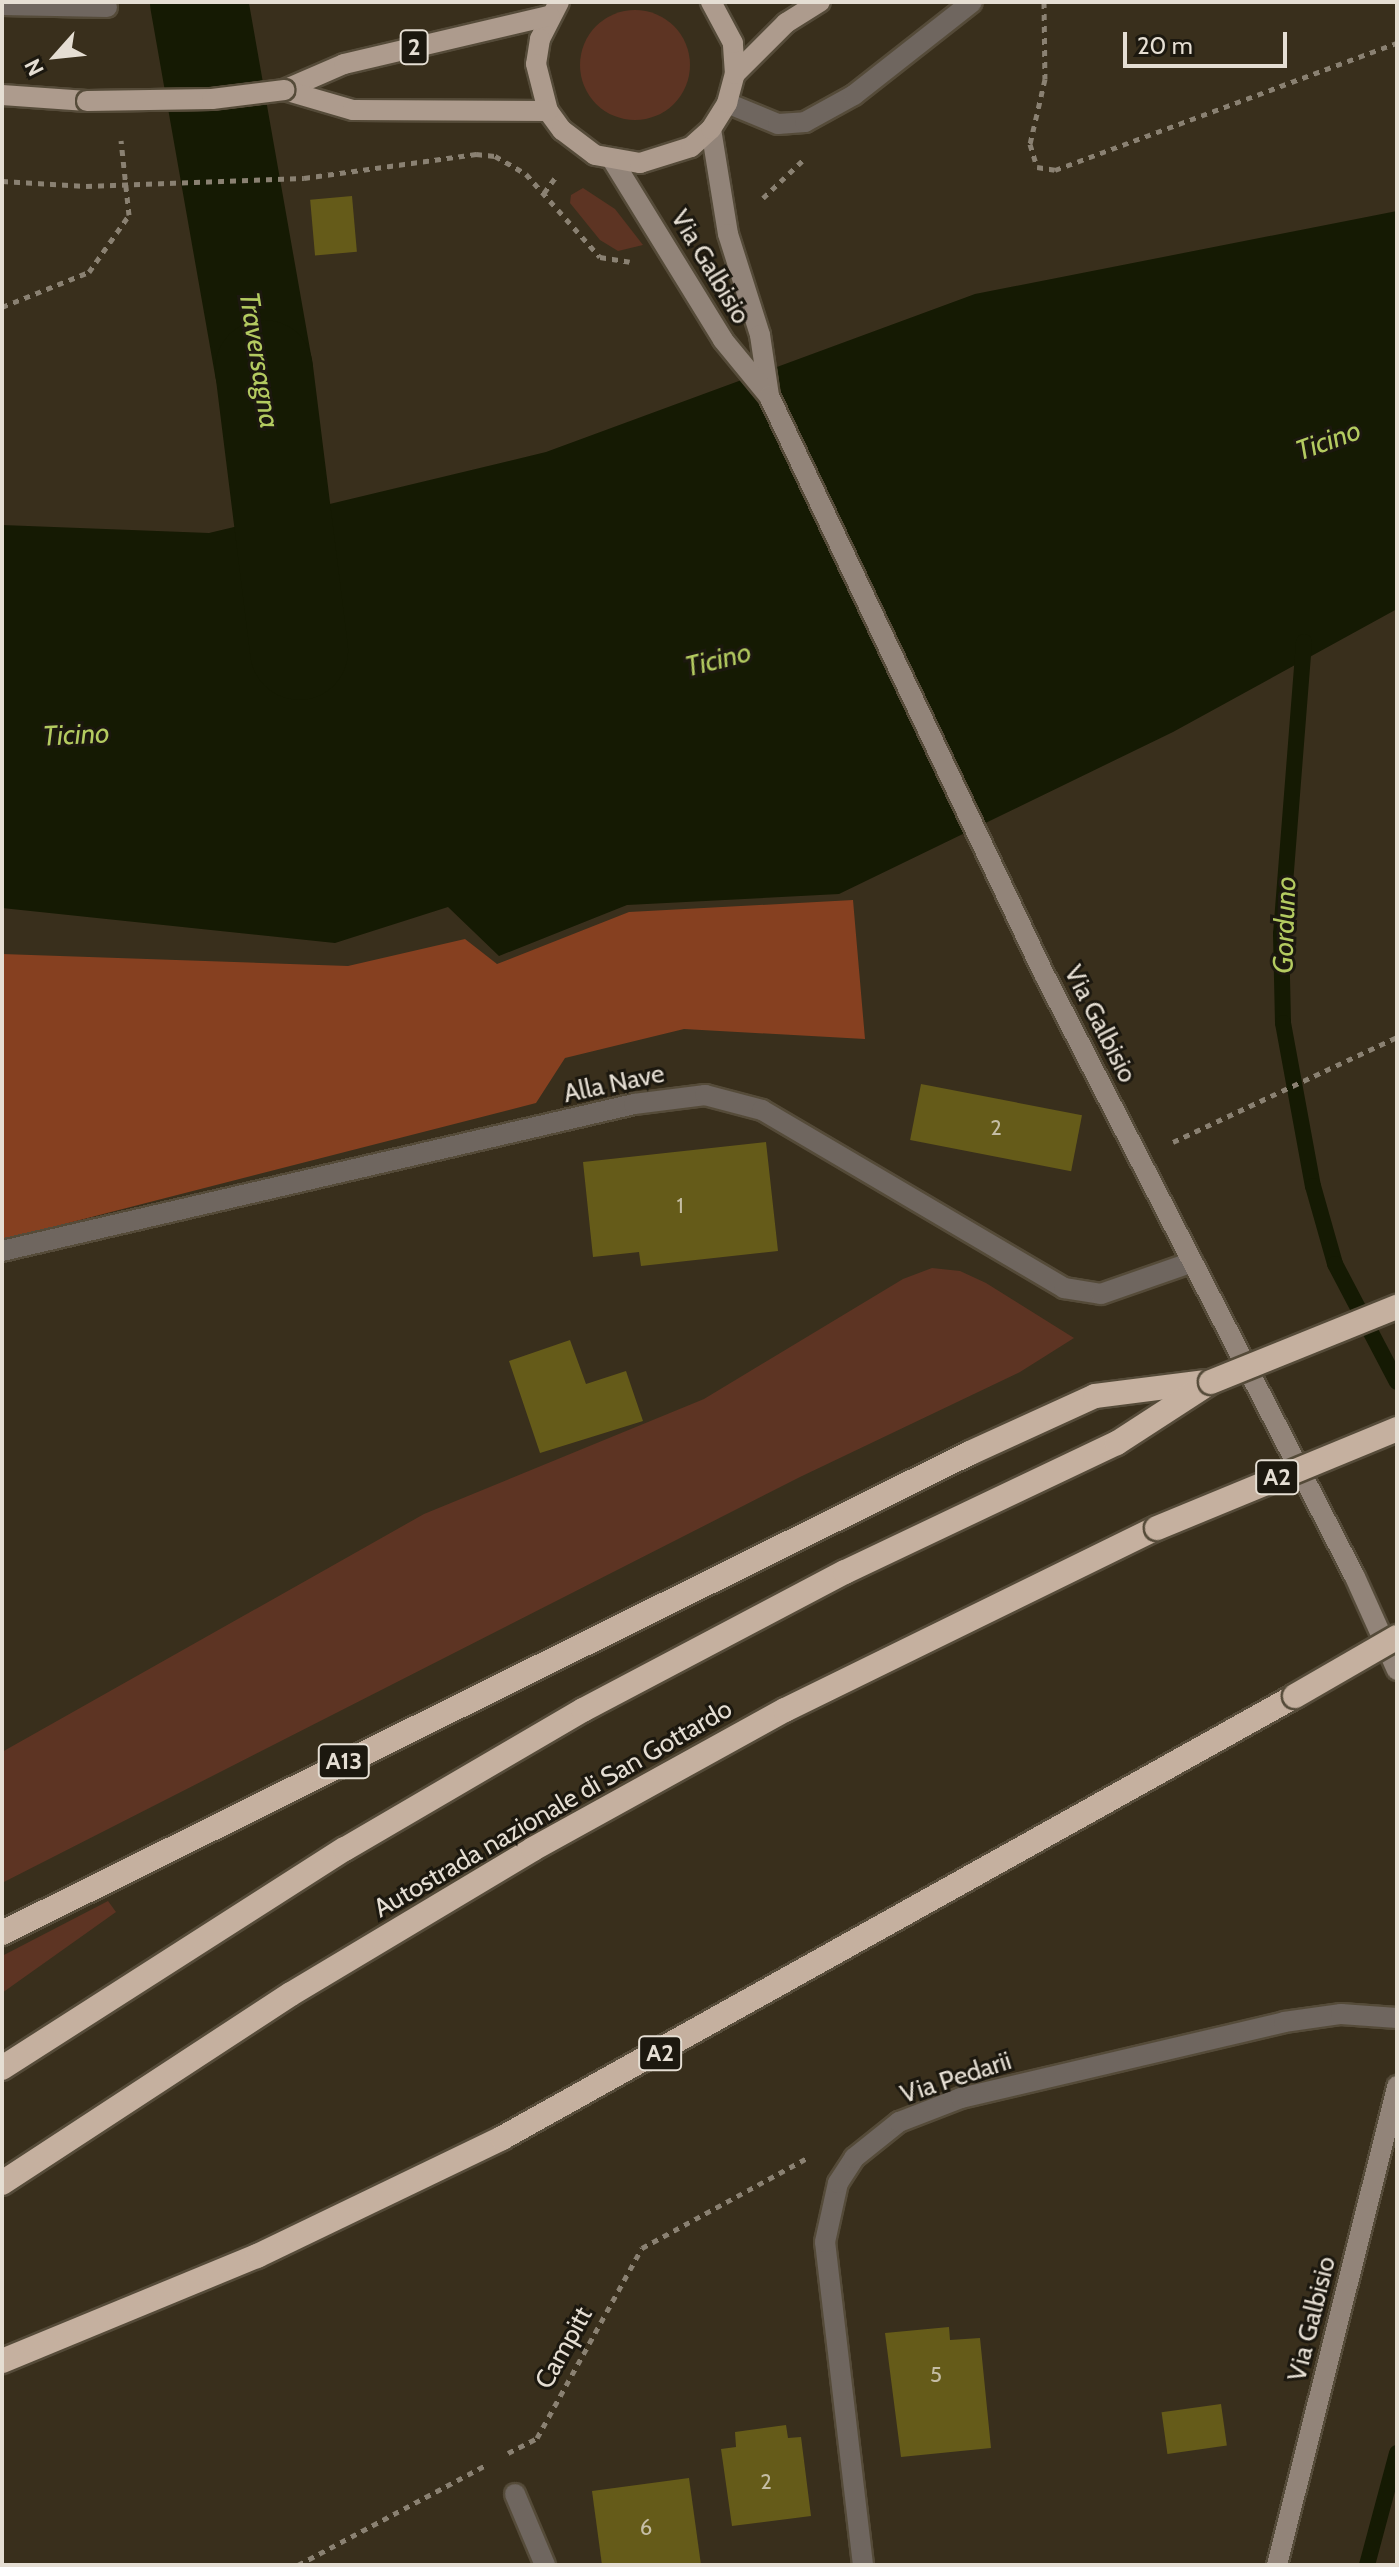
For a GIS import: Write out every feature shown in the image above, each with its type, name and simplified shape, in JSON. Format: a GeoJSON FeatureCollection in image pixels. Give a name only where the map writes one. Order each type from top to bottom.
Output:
{"type":"FeatureCollection","features":[{"type":"Feature","properties":{"kind":"highway"},"geometry":{"type":"LineString","coordinates":[[2,2068],[345,1849],[583,1710],[845,1572],[1117,1443],[1211,1382],[1397,1307]]}},
{"type":"Feature","properties":{"kind":"highway","name":"A13"},"geometry":{"type":"LineString","coordinates":[[2,1933],[820,1524],[1095,1396],[1211,1382]]}},
{"type":"Feature","properties":{"kind":"highway","name":"Autostrada nazionale di San Gottardo"},"geometry":{"type":"LineString","coordinates":[[2,2183],[291,1994],[545,1842],[798,1703],[1157,1528],[1397,1429]]}},
{"type":"Feature","properties":{"kind":"highway","name":"A2"},"geometry":{"type":"LineString","coordinates":[[2,2361],[257,2256],[502,2138],[1397,1637]]}},
{"type":"Feature","properties":{"kind":"main road"},"geometry":{"type":"LineString","coordinates":[[554,9],[536,64],[548,111],[579,145],[613,161],[666,159],[711,129],[727,103],[735,74],[733,43],[711,2]]}},
{"type":"Feature","properties":{"kind":"main road"},"geometry":{"type":"LineString","coordinates":[[735,74],[786,23],[820,2]]}},
{"type":"Feature","properties":{"kind":"main road","name":"2"},"geometry":{"type":"LineString","coordinates":[[2,95],[87,101],[212,99],[284,90],[344,64],[554,9]]}},
{"type":"Feature","properties":{"kind":"main road","name":"2"},"geometry":{"type":"LineString","coordinates":[[284,90],[353,110],[548,111]]}},
{"type":"Feature","properties":{"kind":"main road","name":"Via Galbisio"},"geometry":{"type":"LineString","coordinates":[[711,129],[728,234],[760,335],[769,396]]}},
{"type":"Feature","properties":{"kind":"main road","name":"Via Galbisio"},"geometry":{"type":"LineString","coordinates":[[613,161],[677,258],[723,340],[769,396],[1044,974],[1193,1262],[1397,1670]]}},
{"type":"Feature","properties":{"kind":"main road","name":"Via Galbisio"},"geometry":{"type":"LineString","coordinates":[[1277,2565],[1397,2086]]}},
{"type":"Feature","properties":{"kind":"street"},"geometry":{"type":"LineString","coordinates":[[727,103],[792,126],[854,95],[972,2]]}},
{"type":"Feature","properties":{"kind":"street"},"geometry":{"type":"LineString","coordinates":[[2,5],[107,7]]}},
{"type":"Feature","properties":{"kind":"street","name":"Alla Nave"},"geometry":{"type":"LineString","coordinates":[[2,1251],[634,1104],[705,1095],[762,1110],[1064,1288],[1101,1294],[1193,1262]]}},
{"type":"Feature","properties":{"kind":"street","name":"Via Pedarii"},"geometry":{"type":"LineString","coordinates":[[863,2565],[825,2242],[838,2183],[854,2158],[899,2122],[961,2098],[1284,2022],[1341,2014],[1397,2018]]}},
{"type":"Feature","properties":{"kind":"street"},"geometry":{"type":"LineString","coordinates":[[515,2494],[545,2565]]}},
{"type":"Feature","properties":{"kind":"path"},"geometry":{"type":"LineString","coordinates":[[1044,2],[1045,79],[1030,144],[1037,167],[1055,170],[1397,43]]}},
{"type":"Feature","properties":{"kind":"path"},"geometry":{"type":"LineString","coordinates":[[2,307],[89,272],[129,215],[120,126]]}},
{"type":"Feature","properties":{"kind":"path"},"geometry":{"type":"LineString","coordinates":[[2,181],[86,186],[304,178],[476,154],[495,156],[526,174],[600,257],[612,262],[637,260]]}},
{"type":"Feature","properties":{"kind":"path"},"geometry":{"type":"LineString","coordinates":[[1139,1158],[1397,1037]]}},
{"type":"Feature","properties":{"kind":"path","name":"Campitt"},"geometry":{"type":"LineString","coordinates":[[298,2565],[537,2438],[642,2248],[817,2153],[854,2158]]}},
{"type":"Feature","properties":{"kind":"shaded area"},"geometry":{"type":"Polygon","coordinates":[[[635,10],[656,14],[674,26],[686,44],[690,65],[686,86],[674,104],[656,116],[635,120],[614,116],[596,104],[584,86],[580,65],[584,44],[596,26],[614,14],[635,10]]]}},
{"type":"Feature","properties":{"kind":"shaded area"},"geometry":{"type":"Polygon","coordinates":[[[583,188],[615,209],[643,245],[618,251],[600,240],[570,203],[571,195],[583,188]]]}},
{"type":"Feature","properties":{"kind":"shaded area"},"geometry":{"type":"Polygon","coordinates":[[[853,900],[865,1039],[684,1029],[565,1058],[536,1103],[2,1240],[2,954],[348,966],[465,939],[497,964],[629,912],[853,900]]]}},
{"type":"Feature","properties":{"kind":"shaded area"},"geometry":{"type":"Polygon","coordinates":[[[932,1268],[960,1271],[986,1283],[1074,1338],[1020,1372],[800,1477],[2,1883],[2,1752],[424,1514],[704,1399],[903,1279],[932,1268]]]}},
{"type":"Feature","properties":{"kind":"shaded area"},"geometry":{"type":"Polygon","coordinates":[[[108,1901],[116,1912],[2,1993],[2,1956],[108,1901]]]}},
{"type":"Feature","properties":{"kind":"water","name":"Ticino"},"geometry":{"type":"Polygon","coordinates":[[[1397,211],[1397,609],[1173,732],[839,894],[627,905],[499,956],[448,907],[335,943],[2,908],[2,525],[209,533],[546,452],[975,294],[1397,211]]]}},
{"type":"Feature","properties":{"kind":"building"},"geometry":{"type":"Polygon","coordinates":[[[352,196],[357,252],[315,255],[310,200],[352,196]]]}},
{"type":"Feature","properties":{"kind":"building"},"geometry":{"type":"Polygon","coordinates":[[[921,1084],[1082,1115],[1071,1171],[910,1140],[921,1084]]]}},
{"type":"Feature","properties":{"kind":"building"},"geometry":{"type":"Polygon","coordinates":[[[766,1142],[778,1251],[641,1266],[639,1252],[593,1257],[583,1162],[766,1142]]]}},
{"type":"Feature","properties":{"kind":"building"},"geometry":{"type":"Polygon","coordinates":[[[570,1340],[586,1384],[626,1371],[643,1421],[540,1453],[509,1361],[570,1340]]]}},
{"type":"Feature","properties":{"kind":"building"},"geometry":{"type":"Polygon","coordinates":[[[949,2327],[950,2340],[980,2338],[991,2448],[901,2457],[885,2333],[949,2327]]]}},
{"type":"Feature","properties":{"kind":"building"},"geometry":{"type":"Polygon","coordinates":[[[1221,2404],[1227,2446],[1167,2454],[1162,2412],[1221,2404]]]}},
{"type":"Feature","properties":{"kind":"building"},"geometry":{"type":"Polygon","coordinates":[[[786,2425],[788,2438],[801,2437],[811,2516],[732,2526],[721,2449],[736,2447],[735,2432],[786,2425]]]}},
{"type":"Feature","properties":{"kind":"building"},"geometry":{"type":"Polygon","coordinates":[[[689,2478],[701,2565],[602,2565],[592,2491],[689,2478]]]}},
{"type":"Feature","properties":{"kind":"waterway","name":"Traversagna"},"geometry":{"type":"LineString","coordinates":[[199,2],[264,369],[299,651]]}},
{"type":"Feature","properties":{"kind":"waterway","name":"Gorduno"},"geometry":{"type":"LineString","coordinates":[[1304,642],[1281,934],[1283,1023],[1313,1186],[1335,1264],[1397,1382]]}},
{"type":"Feature","properties":{"kind":"waterway","name":"Gorduno"},"geometry":{"type":"LineString","coordinates":[[1367,2565],[1397,2453]]}}]}
